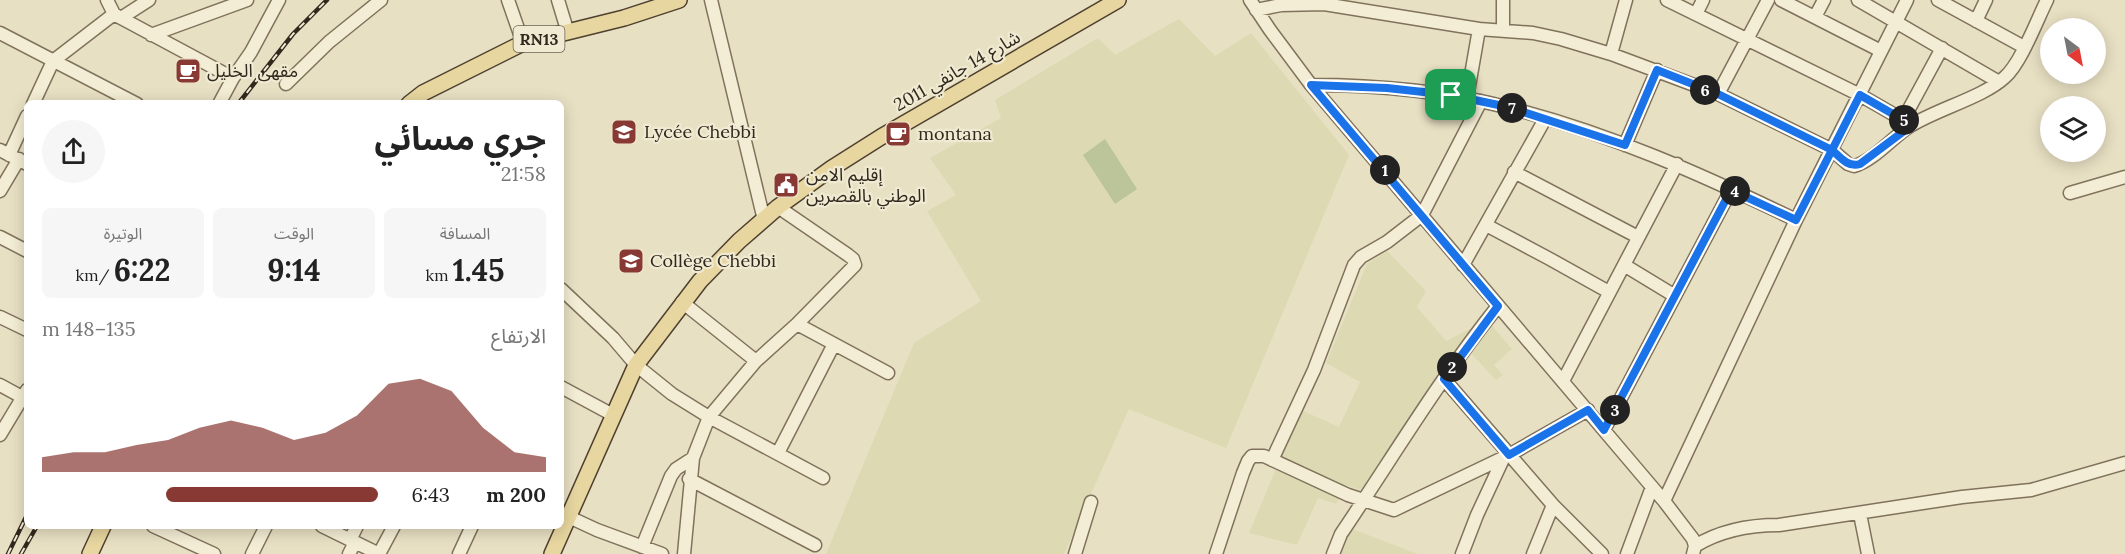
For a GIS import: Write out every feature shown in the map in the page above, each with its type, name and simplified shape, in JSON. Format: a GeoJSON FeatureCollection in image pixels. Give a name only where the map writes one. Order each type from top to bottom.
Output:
{"type":"FeatureCollection","features":[{"type":"Feature","properties":{"kind":"main road","name":"شارع 14 جانفي 2011"},"geometry":{"type":"LineString","coordinates":[[564,522],[569,517],[636,365],[682,302],[718,262],[778,207],[832,168],[881,137],[1118,0]]}},
{"type":"Feature","properties":{"kind":"main road","name":"RN13"},"geometry":{"type":"LineString","coordinates":[[426,98],[523,43],[624,18],[670,1]]}},
{"type":"Feature","properties":{"kind":"main road"},"geometry":{"type":"LineString","coordinates":[[90,554],[102,529]]}},
{"type":"Feature","properties":{"kind":"main road","name":"شارع 14 جانفي 2011"},"geometry":{"type":"LineString","coordinates":[[552,554],[556,529]]}},
{"type":"Feature","properties":{"kind":"street"},"geometry":{"type":"LineString","coordinates":[[106,0],[117,16],[233,78]]}},
{"type":"Feature","properties":{"kind":"street"},"geometry":{"type":"LineString","coordinates":[[35,100],[53,61],[117,16],[149,0]]}},
{"type":"Feature","properties":{"kind":"street"},"geometry":{"type":"LineString","coordinates":[[151,35],[247,0]]}},
{"type":"Feature","properties":{"kind":"street"},"geometry":{"type":"LineString","coordinates":[[221,100],[251,52],[279,0]]}},
{"type":"Feature","properties":{"kind":"street"},"geometry":{"type":"LineString","coordinates":[[286,84],[329,42],[381,0]]}},
{"type":"Feature","properties":{"kind":"street"},"geometry":{"type":"LineString","coordinates":[[508,0],[523,43]]}},
{"type":"Feature","properties":{"kind":"street"},"geometry":{"type":"LineString","coordinates":[[558,0],[568,33]]}},
{"type":"Feature","properties":{"kind":"street"},"geometry":{"type":"LineString","coordinates":[[711,0],[764,220]]}},
{"type":"Feature","properties":{"kind":"street"},"geometry":{"type":"LineString","coordinates":[[1503,0],[1503,30]]}},
{"type":"Feature","properties":{"kind":"street"},"geometry":{"type":"LineString","coordinates":[[1611,54],[1626,0]]}},
{"type":"Feature","properties":{"kind":"street"},"geometry":{"type":"LineString","coordinates":[[1667,0],[1860,95],[1907,122]]}},
{"type":"Feature","properties":{"kind":"street"},"geometry":{"type":"LineString","coordinates":[[1696,14],[1703,0]]}},
{"type":"Feature","properties":{"kind":"street"},"geometry":{"type":"LineString","coordinates":[[1718,94],[1768,0]]}},
{"type":"Feature","properties":{"kind":"street"},"geometry":{"type":"LineString","coordinates":[[1781,0],[1881,51]]}},
{"type":"Feature","properties":{"kind":"street"},"geometry":{"type":"LineString","coordinates":[[1815,17],[1824,0]]}},
{"type":"Feature","properties":{"kind":"street"},"geometry":{"type":"LineString","coordinates":[[1858,0],[1999,82]]}},
{"type":"Feature","properties":{"kind":"street"},"geometry":{"type":"LineString","coordinates":[[1664,501],[1796,220],[1906,0]]}},
{"type":"Feature","properties":{"kind":"street"},"geometry":{"type":"LineString","coordinates":[[1938,0],[2025,47]]}},
{"type":"Feature","properties":{"kind":"street"},"geometry":{"type":"LineString","coordinates":[[1976,21],[1986,0]]}},
{"type":"Feature","properties":{"kind":"street"},"geometry":{"type":"LineString","coordinates":[[1253,5],[1324,4],[1479,29],[1503,30],[1561,39],[1657,70],[1718,94],[1832,150],[1848,164],[1854,166],[1860,164],[1907,122],[2006,77],[2025,47],[2047,0]]}},
{"type":"Feature","properties":{"kind":"street"},"geometry":{"type":"LineString","coordinates":[[1253,5],[1311,85],[1652,486],[1693,539],[1694,550]]}},
{"type":"Feature","properties":{"kind":"street"},"geometry":{"type":"LineString","coordinates":[[1467,98],[1479,29]]}},
{"type":"Feature","properties":{"kind":"street"},"geometry":{"type":"LineString","coordinates":[[0,33],[128,100]]}},
{"type":"Feature","properties":{"kind":"street"},"geometry":{"type":"LineString","coordinates":[[1907,122],[1942,48]]}},
{"type":"Feature","properties":{"kind":"street"},"geometry":{"type":"LineString","coordinates":[[1625,145],[1657,70]]}},
{"type":"Feature","properties":{"kind":"street"},"geometry":{"type":"LineString","coordinates":[[1311,85],[1387,88],[1481,101],[1545,119],[1677,164],[1796,220]]}},
{"type":"Feature","properties":{"kind":"street"},"geometry":{"type":"LineString","coordinates":[[1272,460],[1314,370],[1354,265],[1361,257],[1387,242],[1422,215],[1481,101]]}},
{"type":"Feature","properties":{"kind":"street"},"geometry":{"type":"LineString","coordinates":[[1463,265],[1545,119]]}},
{"type":"Feature","properties":{"kind":"street"},"geometry":{"type":"LineString","coordinates":[[0,191],[10,156],[24,123]]}},
{"type":"Feature","properties":{"kind":"street"},"geometry":{"type":"LineString","coordinates":[[1563,381],[1677,164]]}},
{"type":"Feature","properties":{"kind":"street"},"geometry":{"type":"LineString","coordinates":[[1514,172],[1638,237]]}},
{"type":"Feature","properties":{"kind":"street"},"geometry":{"type":"LineString","coordinates":[[2070,193],[2125,177]]}},
{"type":"Feature","properties":{"kind":"street"},"geometry":{"type":"LineString","coordinates":[[1604,430],[1731,190]]}},
{"type":"Feature","properties":{"kind":"street"},"geometry":{"type":"LineString","coordinates":[[684,554],[689,479],[693,458],[709,417],[756,361],[797,324],[855,265],[853,259],[848,255],[778,207]]}},
{"type":"Feature","properties":{"kind":"street"},"geometry":{"type":"LineString","coordinates":[[1486,225],[1609,292]]}},
{"type":"Feature","properties":{"kind":"street"},"geometry":{"type":"LineString","coordinates":[[0,237],[24,249]]}},
{"type":"Feature","properties":{"kind":"street"},"geometry":{"type":"LineString","coordinates":[[1624,265],[1675,296]]}},
{"type":"Feature","properties":{"kind":"street"},"geometry":{"type":"LineString","coordinates":[[564,292],[613,338],[636,365],[672,394],[709,417],[823,478]]}},
{"type":"Feature","properties":{"kind":"street"},"geometry":{"type":"LineString","coordinates":[[682,302],[756,361]]}},
{"type":"Feature","properties":{"kind":"street"},"geometry":{"type":"LineString","coordinates":[[1333,554],[1341,534],[1420,412],[1498,306]]}},
{"type":"Feature","properties":{"kind":"street"},"geometry":{"type":"LineString","coordinates":[[0,317],[24,329]]}},
{"type":"Feature","properties":{"kind":"street"},"geometry":{"type":"LineString","coordinates":[[797,324],[888,373]]}},
{"type":"Feature","properties":{"kind":"street"},"geometry":{"type":"LineString","coordinates":[[778,453],[834,344]]}},
{"type":"Feature","properties":{"kind":"street"},"geometry":{"type":"LineString","coordinates":[[1444,379],[1506,456],[1602,554]]}},
{"type":"Feature","properties":{"kind":"street"},"geometry":{"type":"LineString","coordinates":[[0,385],[24,393]]}},
{"type":"Feature","properties":{"kind":"street"},"geometry":{"type":"LineString","coordinates":[[564,389],[613,415]]}},
{"type":"Feature","properties":{"kind":"street"},"geometry":{"type":"LineString","coordinates":[[0,435],[24,395]]}},
{"type":"Feature","properties":{"kind":"street"},"geometry":{"type":"LineString","coordinates":[[1216,554],[1248,460],[1257,455],[1364,501],[1394,510],[1506,456],[1588,410]]}},
{"type":"Feature","properties":{"kind":"street"},"geometry":{"type":"LineString","coordinates":[[1462,554],[1477,516],[1506,456]]}},
{"type":"Feature","properties":{"kind":"street"},"geometry":{"type":"LineString","coordinates":[[642,548],[671,476],[676,469],[693,458]]}},
{"type":"Feature","properties":{"kind":"street"},"geometry":{"type":"LineString","coordinates":[[1694,550],[1711,536],[1735,529],[1860,514],[1962,497],[2031,490],[2125,463]]}},
{"type":"Feature","properties":{"kind":"street"},"geometry":{"type":"LineString","coordinates":[[689,479],[815,545]]}},
{"type":"Feature","properties":{"kind":"street"},"geometry":{"type":"LineString","coordinates":[[1627,554],[1652,486]]}},
{"type":"Feature","properties":{"kind":"street"},"geometry":{"type":"LineString","coordinates":[[1075,554],[1091,502]]}},
{"type":"Feature","properties":{"kind":"street"},"geometry":{"type":"LineString","coordinates":[[1533,554],[1553,505]]}},
{"type":"Feature","properties":{"kind":"street"},"geometry":{"type":"LineString","coordinates":[[1860,514],[1868,554]]}},
{"type":"Feature","properties":{"kind":"street"},"geometry":{"type":"LineString","coordinates":[[569,517],[642,548],[662,554]]}},
{"type":"Feature","properties":{"kind":"street"},"geometry":{"type":"LineString","coordinates":[[159,529],[213,554]]}},
{"type":"Feature","properties":{"kind":"street"},"geometry":{"type":"LineString","coordinates":[[252,554],[264,529]]}},
{"type":"Feature","properties":{"kind":"street"},"geometry":{"type":"LineString","coordinates":[[328,529],[380,554],[392,529]]}},
{"type":"Feature","properties":{"kind":"street"},"geometry":{"type":"LineString","coordinates":[[349,554],[356,529]]}},
{"type":"Feature","properties":{"kind":"street"},"geometry":{"type":"LineString","coordinates":[[459,554],[471,529]]}},
{"type":"Feature","properties":{"kind":"shaded area"},"geometry":{"type":"Polygon","coordinates":[[[1179,19],[1215,56],[1251,33],[1349,155],[1226,448],[1129,409],[1064,554],[826,554],[914,343],[981,301],[927,211],[956,195],[930,158],[1001,118],[995,100],[1098,38],[1115,55],[1179,19]]]}},
{"type":"Feature","properties":{"kind":"shaded area"},"geometry":{"type":"Polygon","coordinates":[[[1387,251],[1426,291],[1417,307],[1446,341],[1487,320],[1512,349],[1494,365],[1503,375],[1496,380],[1464,346],[1373,494],[1346,485],[1336,504],[1318,498],[1297,545],[1249,533],[1301,410],[1339,427],[1360,382],[1326,363],[1367,264],[1387,251]]]}},
{"type":"Feature","properties":{"kind":"shaded area"},"geometry":{"type":"Polygon","coordinates":[[[1347,527],[1418,554],[1337,554],[1347,527]]]}},
{"type":"Feature","properties":{"kind":"green space"},"geometry":{"type":"Polygon","coordinates":[[[1105,139],[1137,189],[1115,204],[1083,155],[1105,139]]]}},
{"type":"Feature","properties":{"kind":"railway"},"geometry":{"type":"LineString","coordinates":[[241,100],[293,34],[327,0]]}},
{"type":"Feature","properties":{"kind":"railway"},"geometry":{"type":"LineString","coordinates":[[8,554],[24,521]]}},
{"type":"Feature","properties":{"kind":"railway"},"geometry":{"type":"LineString","coordinates":[[21,554],[35,529]]}},
{"type":"Feature","properties":{"kind":"place","name":"مقهى الخليل"},"geometry":{"type":"Point","coordinates":[188,71]}},
{"type":"Feature","properties":{"kind":"place","name":"Lycée Chebbi"},"geometry":{"type":"Point","coordinates":[624,132]}},
{"type":"Feature","properties":{"kind":"place","name":"montana"},"geometry":{"type":"Point","coordinates":[898,134]}},
{"type":"Feature","properties":{"kind":"place","name":"إقليم الامن الوطني بالقصرين"},"geometry":{"type":"Point","coordinates":[786,185]}},
{"type":"Feature","properties":{"kind":"place","name":"Collège Chebbi"},"geometry":{"type":"Point","coordinates":[631,261]}},
{"type":"Feature","properties":{"kind":"route"},"geometry":{"type":"LineString","coordinates":[[1451,95],[1387,88],[1311,85],[1498,306],[1444,379],[1509,455],[1588,410],[1604,430],[1731,190],[1796,220],[1832,150],[1848,164],[1854,166],[1868,159],[1912,125],[1860,95],[1832,150],[1718,94],[1657,70],[1625,145],[1508,107],[1451,95]]}}]}
